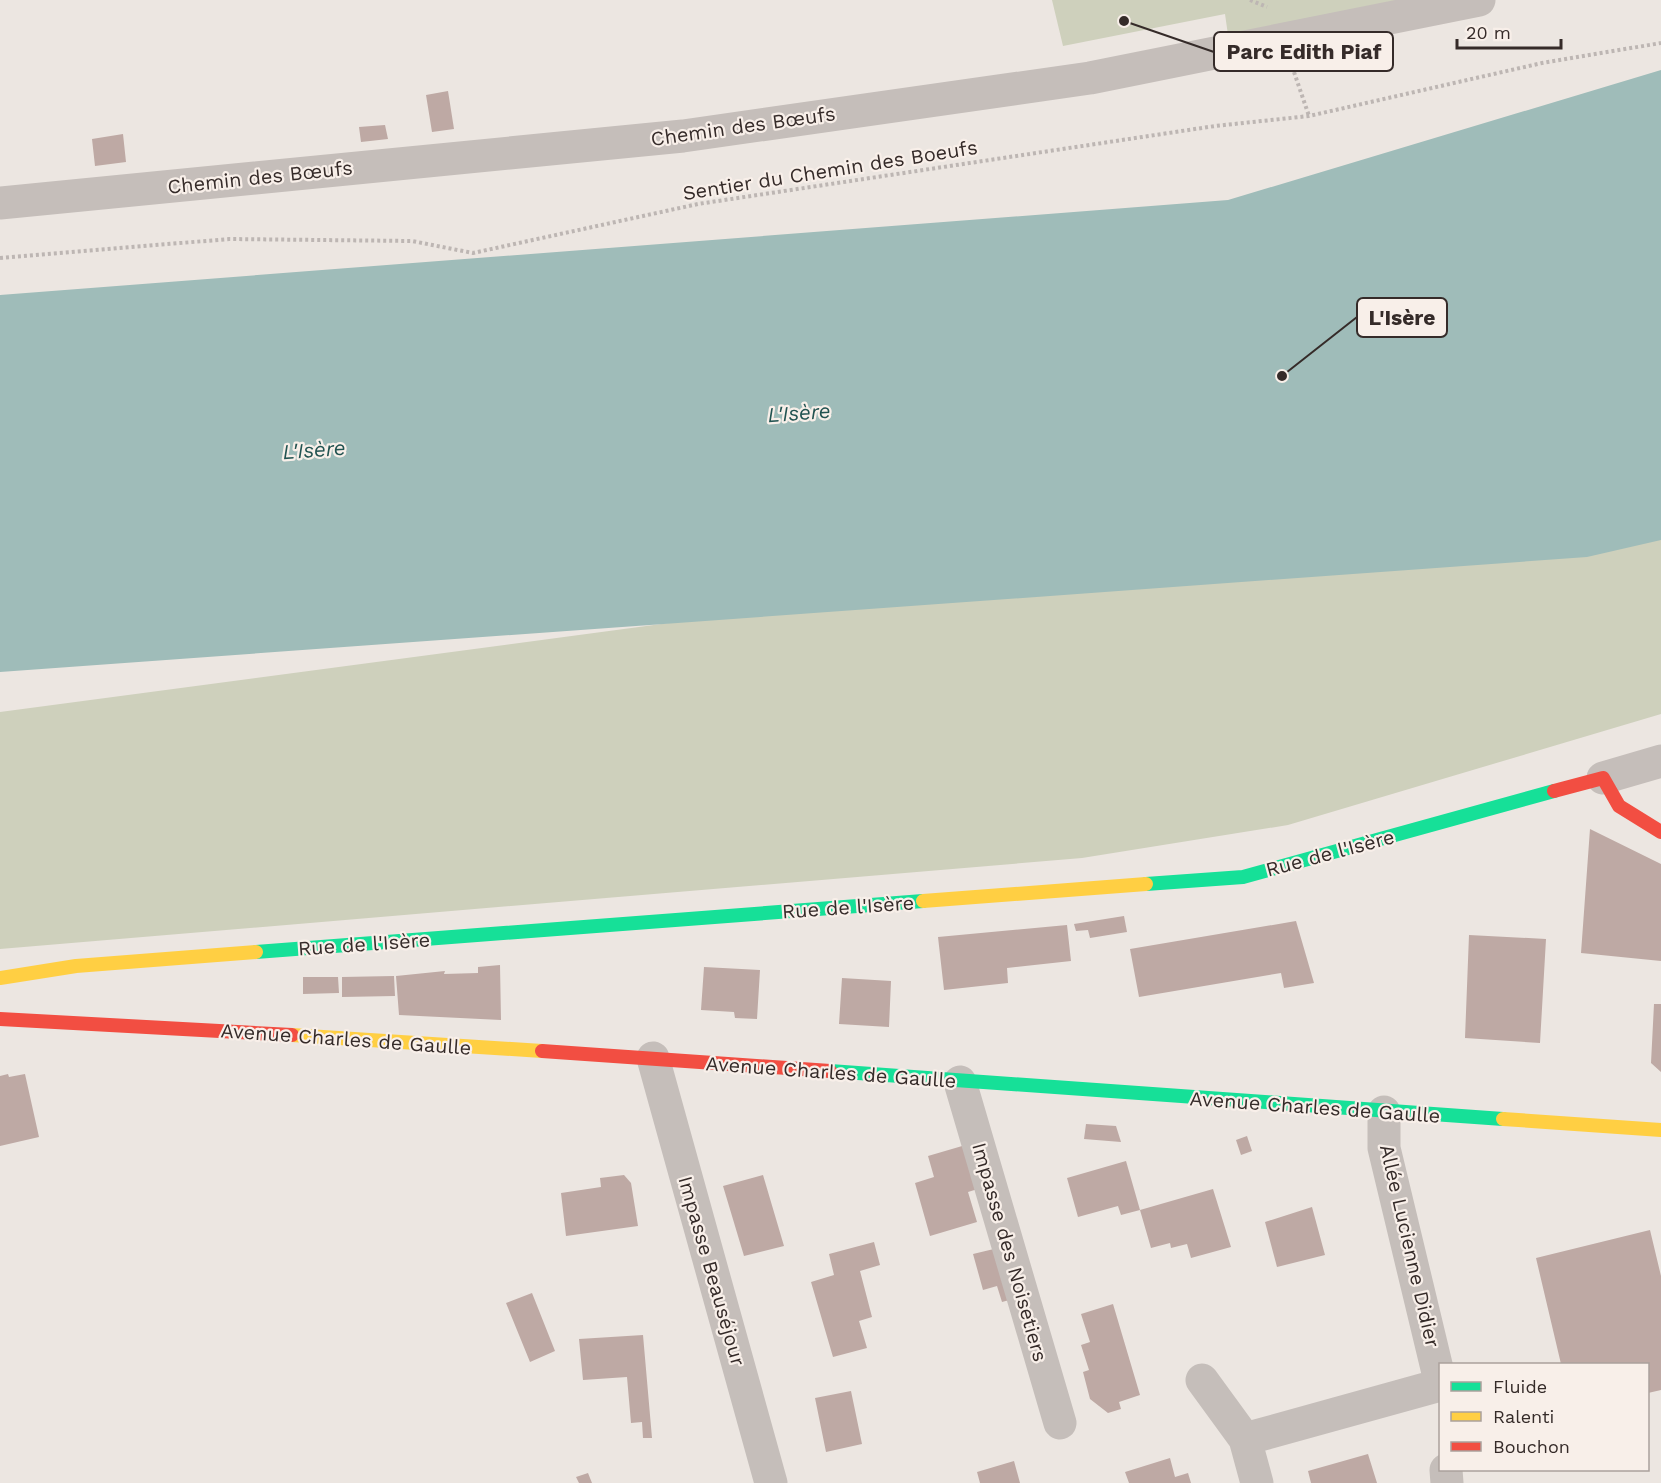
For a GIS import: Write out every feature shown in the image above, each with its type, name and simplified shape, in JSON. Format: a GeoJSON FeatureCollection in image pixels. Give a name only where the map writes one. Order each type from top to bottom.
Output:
{"type":"FeatureCollection","features":[{"type":"Feature","properties":{"kind":"street","name":"Chemin des Bœufs"},"geometry":{"type":"LineString","coordinates":[[0,203],[683,136],[1090,78],[1479,0]]}},
{"type":"Feature","properties":{"kind":"street"},"geometry":{"type":"LineString","coordinates":[[1661,761],[1603,778],[1619,806],[1661,832]]}},
{"type":"Feature","properties":{"kind":"street","name":"Rue de l'Isère"},"geometry":{"type":"LineString","coordinates":[[0,978],[76,966],[1243,877],[1603,778]]}},
{"type":"Feature","properties":{"kind":"street","name":"Avenue Charles de Gaulle"},"geometry":{"type":"LineString","coordinates":[[0,1019],[653,1058],[960,1082],[1661,1130]]}},
{"type":"Feature","properties":{"kind":"street","name":"Impasse Beauséjour"},"geometry":{"type":"LineString","coordinates":[[653,1058],[771,1483]]}},
{"type":"Feature","properties":{"kind":"street","name":"Impasse des Noisetiers"},"geometry":{"type":"LineString","coordinates":[[960,1082],[1060,1423]]}},
{"type":"Feature","properties":{"kind":"street","name":"Allée Lucienne Didier"},"geometry":{"type":"LineString","coordinates":[[1384,1112],[1384,1148],[1439,1377]]}},
{"type":"Feature","properties":{"kind":"street"},"geometry":{"type":"LineString","coordinates":[[1202,1380],[1245,1439],[1257,1483]]}},
{"type":"Feature","properties":{"kind":"street"},"geometry":{"type":"LineString","coordinates":[[1245,1439],[1439,1385]]}},
{"type":"Feature","properties":{"kind":"path","name":"Sentier du Chemin des Boeufs"},"geometry":{"type":"LineString","coordinates":[[0,258],[229,239],[412,241],[473,253],[698,204],[1215,126],[1309,116],[1542,63],[1661,43]]}},
{"type":"Feature","properties":{"kind":"green space"},"geometry":{"type":"Polygon","coordinates":[[[1052,0],[1437,0],[1229,42],[1225,14],[1063,46],[1052,0]]]}},
{"type":"Feature","properties":{"kind":"green space"},"geometry":{"type":"Polygon","coordinates":[[[1661,491],[1661,714],[1288,825],[1082,858],[0,949],[0,712],[1661,491]]]}},
{"type":"Feature","properties":{"kind":"water"},"geometry":{"type":"Polygon","coordinates":[[[1661,70],[1661,540],[1587,557],[0,672],[0,295],[1228,200],[1661,70]]]}},
{"type":"Feature","properties":{"kind":"building"},"geometry":{"type":"Polygon","coordinates":[[[448,91],[454,129],[432,132],[426,95],[448,91]]]}},
{"type":"Feature","properties":{"kind":"building"},"geometry":{"type":"Polygon","coordinates":[[[385,125],[388,139],[361,142],[359,127],[385,125]]]}},
{"type":"Feature","properties":{"kind":"building"},"geometry":{"type":"Polygon","coordinates":[[[123,134],[126,162],[95,166],[92,139],[123,134]]]}},
{"type":"Feature","properties":{"kind":"building"},"geometry":{"type":"Polygon","coordinates":[[[1590,829],[1661,864],[1661,961],[1581,953],[1590,829]]]}},
{"type":"Feature","properties":{"kind":"building"},"geometry":{"type":"Polygon","coordinates":[[[1124,916],[1127,932],[1090,938],[1088,930],[1076,931],[1074,924],[1124,916]]]}},
{"type":"Feature","properties":{"kind":"building"},"geometry":{"type":"Polygon","coordinates":[[[1296,921],[1314,983],[1284,988],[1281,973],[1139,997],[1130,949],[1296,921]]]}},
{"type":"Feature","properties":{"kind":"building"},"geometry":{"type":"Polygon","coordinates":[[[1067,925],[1071,961],[1007,968],[1008,983],[944,990],[938,937],[1067,925]]]}},
{"type":"Feature","properties":{"kind":"building"},"geometry":{"type":"Polygon","coordinates":[[[1469,935],[1546,939],[1540,1043],[1465,1038],[1469,935]]]}},
{"type":"Feature","properties":{"kind":"building"},"geometry":{"type":"Polygon","coordinates":[[[500,965],[501,1020],[399,1015],[396,976],[445,971],[444,974],[478,973],[478,967],[500,965]]]}},
{"type":"Feature","properties":{"kind":"building"},"geometry":{"type":"Polygon","coordinates":[[[704,967],[760,970],[757,1019],[735,1018],[734,1012],[701,1010],[704,967]]]}},
{"type":"Feature","properties":{"kind":"building"},"geometry":{"type":"Polygon","coordinates":[[[394,976],[395,996],[342,997],[342,977],[394,976]]]}},
{"type":"Feature","properties":{"kind":"building"},"geometry":{"type":"Polygon","coordinates":[[[303,977],[338,977],[339,993],[303,994],[303,977]]]}},
{"type":"Feature","properties":{"kind":"building"},"geometry":{"type":"Polygon","coordinates":[[[842,978],[891,981],[889,1027],[839,1024],[842,978]]]}},
{"type":"Feature","properties":{"kind":"building"},"geometry":{"type":"Polygon","coordinates":[[[1654,1004],[1661,1004],[1661,1072],[1651,1063],[1654,1004]]]}},
{"type":"Feature","properties":{"kind":"building"},"geometry":{"type":"Polygon","coordinates":[[[8,1074],[9,1077],[25,1074],[39,1137],[0,1146],[0,1076],[8,1074]]]}},
{"type":"Feature","properties":{"kind":"building"},"geometry":{"type":"Polygon","coordinates":[[[1086,1124],[1116,1126],[1121,1142],[1084,1139],[1086,1124]]]}},
{"type":"Feature","properties":{"kind":"building"},"geometry":{"type":"Polygon","coordinates":[[[1247,1136],[1252,1151],[1241,1155],[1236,1140],[1247,1136]]]}},
{"type":"Feature","properties":{"kind":"building"},"geometry":{"type":"Polygon","coordinates":[[[969,1144],[981,1188],[968,1192],[977,1222],[930,1236],[915,1183],[934,1177],[928,1156],[969,1144]]]}},
{"type":"Feature","properties":{"kind":"building"},"geometry":{"type":"Polygon","coordinates":[[[1126,1161],[1140,1210],[1121,1215],[1118,1206],[1078,1217],[1067,1178],[1126,1161]]]}},
{"type":"Feature","properties":{"kind":"building"},"geometry":{"type":"Polygon","coordinates":[[[624,1175],[631,1183],[638,1226],[566,1236],[561,1193],[601,1187],[600,1178],[624,1175]]]}},
{"type":"Feature","properties":{"kind":"building"},"geometry":{"type":"Polygon","coordinates":[[[763,1175],[784,1246],[744,1256],[723,1186],[763,1175]]]}},
{"type":"Feature","properties":{"kind":"building"},"geometry":{"type":"Polygon","coordinates":[[[1213,1189],[1231,1247],[1191,1258],[1187,1244],[1171,1248],[1170,1243],[1151,1248],[1140,1210],[1213,1189]]]}},
{"type":"Feature","properties":{"kind":"building"},"geometry":{"type":"Polygon","coordinates":[[[1312,1207],[1325,1255],[1277,1267],[1265,1222],[1312,1207]]]}},
{"type":"Feature","properties":{"kind":"building"},"geometry":{"type":"Polygon","coordinates":[[[1650,1230],[1661,1276],[1661,1390],[1649,1393],[1649,1363],[1561,1363],[1536,1258],[1650,1230]]]}},
{"type":"Feature","properties":{"kind":"building"},"geometry":{"type":"Polygon","coordinates":[[[874,1242],[880,1265],[860,1271],[872,1317],[859,1321],[867,1348],[833,1357],[811,1282],[834,1275],[829,1254],[874,1242]]]}},
{"type":"Feature","properties":{"kind":"building"},"geometry":{"type":"Polygon","coordinates":[[[998,1248],[1013,1299],[1002,1302],[997,1286],[983,1290],[973,1254],[998,1248]]]}},
{"type":"Feature","properties":{"kind":"building"},"geometry":{"type":"Polygon","coordinates":[[[532,1293],[555,1351],[530,1362],[506,1303],[532,1293]]]}},
{"type":"Feature","properties":{"kind":"building"},"geometry":{"type":"Polygon","coordinates":[[[1113,1304],[1140,1395],[1119,1402],[1121,1409],[1108,1413],[1090,1399],[1083,1372],[1089,1370],[1081,1345],[1090,1342],[1081,1314],[1113,1304]]]}},
{"type":"Feature","properties":{"kind":"building"},"geometry":{"type":"Polygon","coordinates":[[[643,1335],[652,1438],[643,1438],[642,1422],[631,1423],[627,1377],[583,1380],[579,1339],[643,1335]]]}},
{"type":"Feature","properties":{"kind":"building"},"geometry":{"type":"Polygon","coordinates":[[[851,1391],[862,1444],[826,1452],[815,1398],[851,1391]]]}},
{"type":"Feature","properties":{"kind":"building"},"geometry":{"type":"Polygon","coordinates":[[[1368,1454],[1377,1483],[1311,1483],[1308,1471],[1368,1454]]]}},
{"type":"Feature","properties":{"kind":"building"},"geometry":{"type":"Polygon","coordinates":[[[1170,1458],[1175,1477],[1188,1473],[1191,1483],[1129,1483],[1125,1472],[1170,1458]]]}},
{"type":"Feature","properties":{"kind":"building"},"geometry":{"type":"Polygon","coordinates":[[[1014,1461],[1020,1483],[980,1483],[977,1472],[1014,1461]]]}},
{"type":"Feature","properties":{"kind":"building"},"geometry":{"type":"Polygon","coordinates":[[[588,1473],[592,1483],[579,1483],[576,1477],[588,1473]]]}},
{"type":"Feature","properties":{"kind":"traffic: fast"},"geometry":{"type":"LineString","coordinates":[[1146,884],[1243,877],[1554,791]]}},
{"type":"Feature","properties":{"kind":"traffic: fast"},"geometry":{"type":"LineString","coordinates":[[256,952],[923,901]]}},
{"type":"Feature","properties":{"kind":"traffic: fast"},"geometry":{"type":"LineString","coordinates":[[830,1071],[1503,1119]]}},
{"type":"Feature","properties":{"kind":"traffic: slow"},"geometry":{"type":"LineString","coordinates":[[923,901],[1146,884]]}},
{"type":"Feature","properties":{"kind":"traffic: slow"},"geometry":{"type":"LineString","coordinates":[[0,978],[76,966],[256,952]]}},
{"type":"Feature","properties":{"kind":"traffic: slow"},"geometry":{"type":"LineString","coordinates":[[292,1035],[542,1051]]}},
{"type":"Feature","properties":{"kind":"traffic: slow"},"geometry":{"type":"LineString","coordinates":[[1503,1119],[1661,1130]]}},
{"type":"Feature","properties":{"kind":"traffic: jam"},"geometry":{"type":"LineString","coordinates":[[1554,791],[1603,778],[1619,806],[1661,832]]}},
{"type":"Feature","properties":{"kind":"traffic: jam"},"geometry":{"type":"LineString","coordinates":[[0,1019],[292,1035]]}},
{"type":"Feature","properties":{"kind":"traffic: jam"},"geometry":{"type":"LineString","coordinates":[[542,1051],[830,1071]]}},
{"type":"Feature","properties":{"kind":"place","name":"Parc Edith Piaf"},"geometry":{"type":"Point","coordinates":[1124,21]}},
{"type":"Feature","properties":{"kind":"place","name":"L'Isère"},"geometry":{"type":"Point","coordinates":[1282,376]}}]}
